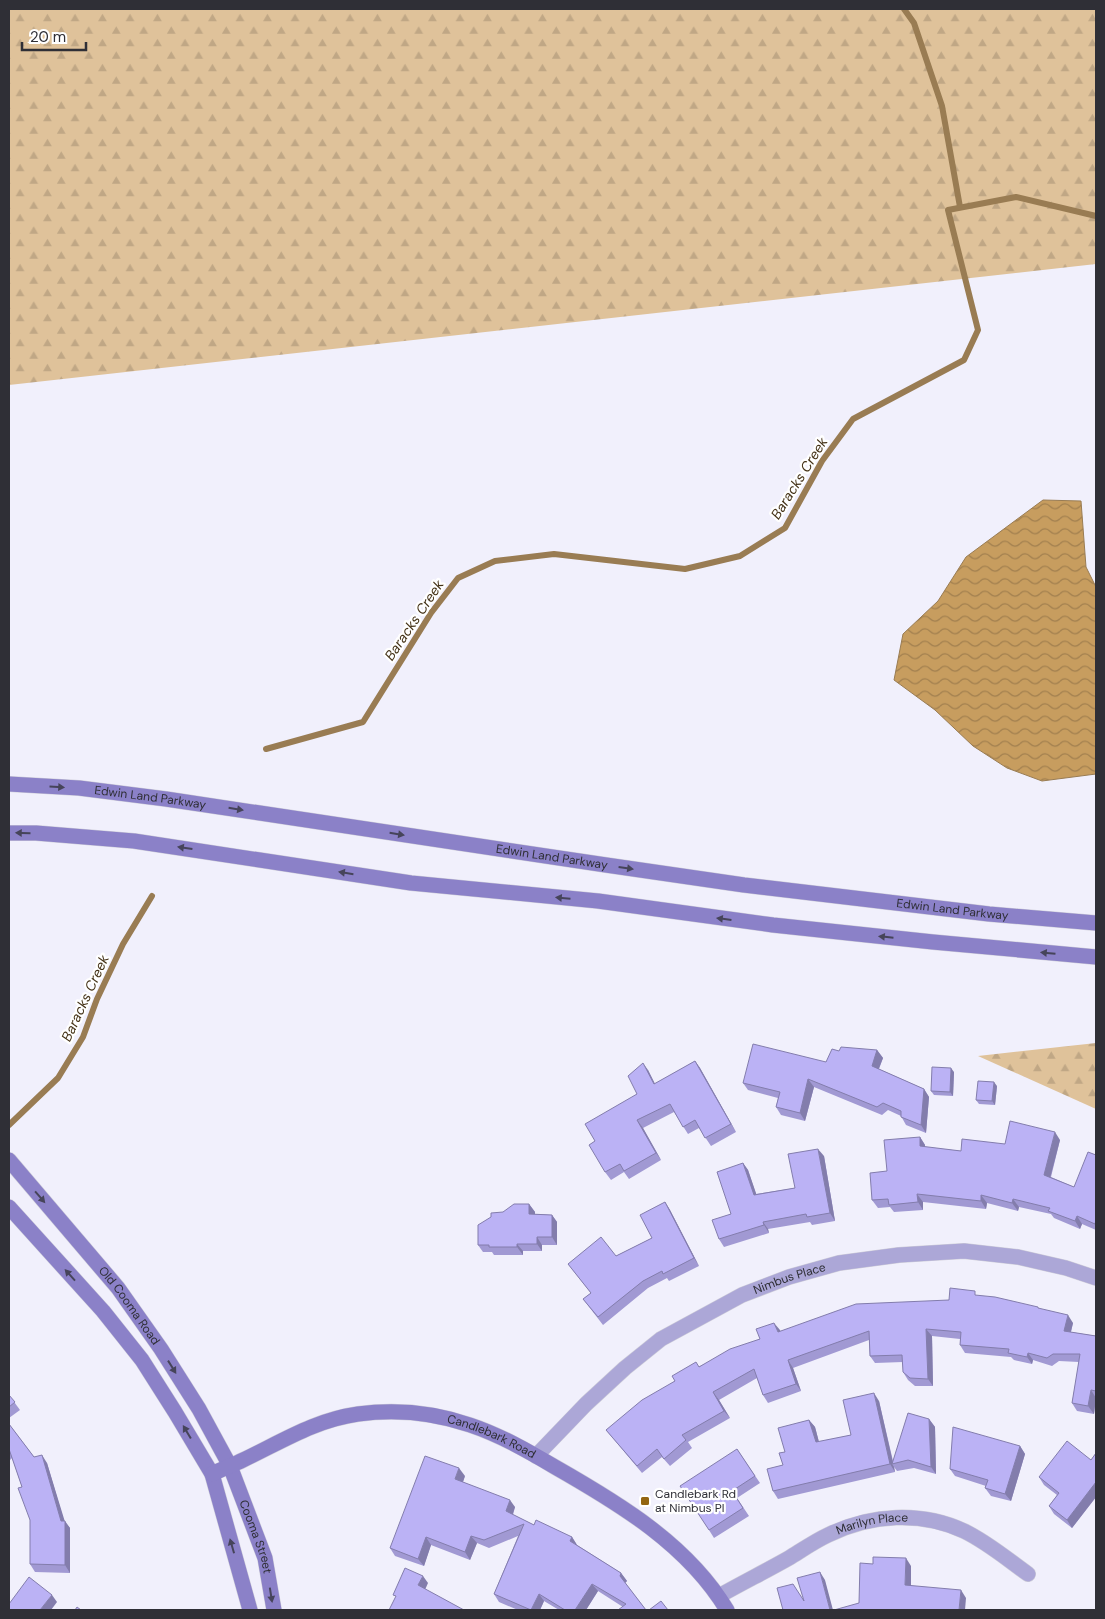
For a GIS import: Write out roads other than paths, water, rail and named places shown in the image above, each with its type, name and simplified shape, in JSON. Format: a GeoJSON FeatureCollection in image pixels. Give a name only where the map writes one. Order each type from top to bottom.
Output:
{"type":"FeatureCollection","features":[{"type":"Feature","properties":{"kind":"main road","name":"Edwin Land Parkway"},"geometry":{"type":"LineString","coordinates":[[9,784],[79,788],[166,799],[744,885],[989,914],[1096,923]]}},
{"type":"Feature","properties":{"kind":"main road"},"geometry":{"type":"LineString","coordinates":[[9,833],[36,833],[134,841],[411,883],[598,901],[773,925],[1096,957]]}},
{"type":"Feature","properties":{"kind":"main road","name":"Old Cooma Road"},"geometry":{"type":"LineString","coordinates":[[9,1160],[118,1288],[161,1349],[199,1409],[230,1466]]}},
{"type":"Feature","properties":{"kind":"main road","name":"Old Cooma Road"},"geometry":{"type":"LineString","coordinates":[[9,1207],[103,1311],[142,1360],[212,1474]]}},
{"type":"Feature","properties":{"kind":"main road","name":"Candlebark Road"},"geometry":{"type":"LineString","coordinates":[[212,1474],[323,1422],[358,1414],[389,1412],[444,1417],[491,1432],[590,1487],[646,1524],[690,1561],[719,1596],[727,1610]]}},
{"type":"Feature","properties":{"kind":"main road","name":"Cooma Street"},"geometry":{"type":"LineString","coordinates":[[230,1466],[265,1558],[274,1610]]}},
{"type":"Feature","properties":{"kind":"main road","name":"Cooma Street"},"geometry":{"type":"LineString","coordinates":[[212,1474],[250,1610]]}},
{"type":"Feature","properties":{"kind":"street","name":"Nimbus Place"},"geometry":{"type":"LineString","coordinates":[[536,1456],[618,1374],[662,1339],[742,1295],[789,1278],[839,1263],[964,1251],[1018,1257],[1066,1268],[1096,1278]]}},
{"type":"Feature","properties":{"kind":"street","name":"Marilyn Place"},"geometry":{"type":"LineString","coordinates":[[719,1596],[826,1536],[851,1525],[878,1518],[915,1518],[953,1526],[982,1541],[1028,1574]]}},
{"type":"Feature","properties":{"kind":"water"},"geometry":{"type":"Polygon","coordinates":[[[1043,500],[1081,501],[1086,567],[1096,587],[1096,774],[1042,781],[1007,768],[973,746],[935,710],[894,680],[903,634],[938,601],[966,557],[1043,500]]]}},
{"type":"Feature","properties":{"kind":"waterway"},"geometry":{"type":"LineString","coordinates":[[904,9],[914,23],[942,106],[960,207]]}},
{"type":"Feature","properties":{"kind":"waterway","name":"Baracks Creek"},"geometry":{"type":"LineString","coordinates":[[266,749],[363,722],[431,613],[458,578],[495,561],[554,554],[685,569],[740,556],[785,528],[822,461],[853,419],[964,360],[978,330],[948,210],[1016,197],[1096,216]]}},
{"type":"Feature","properties":{"kind":"waterway","name":"Baracks Creek"},"geometry":{"type":"LineString","coordinates":[[9,1125],[58,1078],[83,1037],[97,999],[123,944],[152,896]]}},
{"type":"Feature","properties":{"kind":"place","name":"Candlebark Rd at Nimbus Pl"},"geometry":{"type":"Point","coordinates":[645,1501]}}]}
